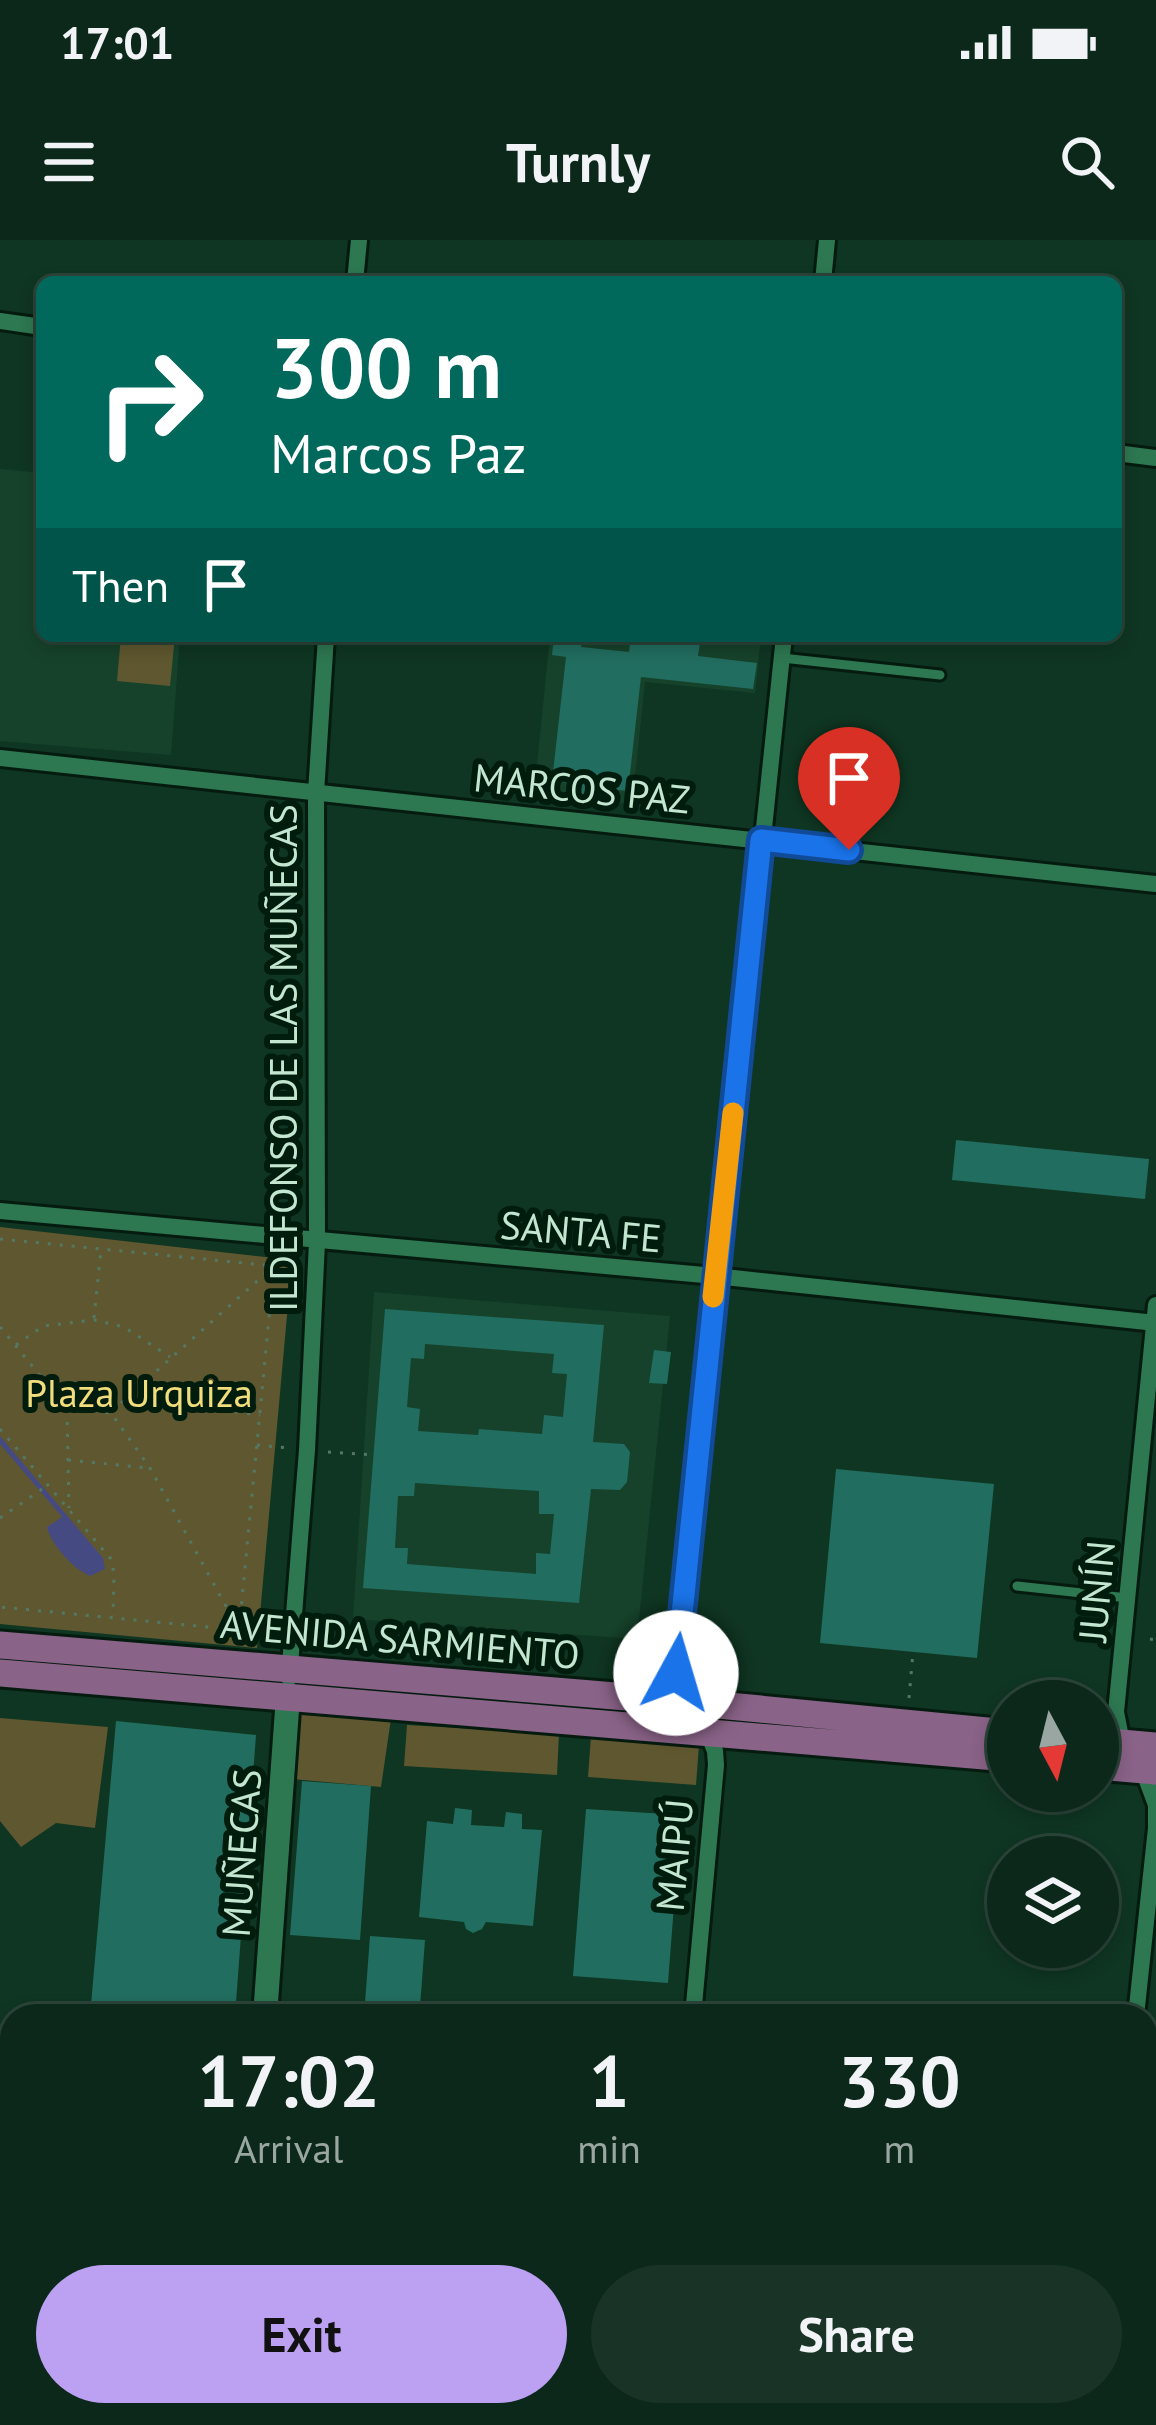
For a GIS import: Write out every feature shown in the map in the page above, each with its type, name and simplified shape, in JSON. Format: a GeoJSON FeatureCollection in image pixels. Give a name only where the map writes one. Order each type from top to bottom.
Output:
{"type":"FeatureCollection","features":[{"type":"Feature","properties":{"kind":"main road","name":"AVENIDA SARMIENTO"},"geometry":{"type":"LineString","coordinates":[[0,1645],[709,1732],[987,1756]]}},
{"type":"Feature","properties":{"kind":"main road","name":"AVENIDA SARMIENTO"},"geometry":{"type":"LineString","coordinates":[[0,1673],[687,1702],[987,1731]]}},
{"type":"Feature","properties":{"kind":"main road"},"geometry":{"type":"LineString","coordinates":[[1119,1746],[1152,1762]]}},
{"type":"Feature","properties":{"kind":"main road"},"geometry":{"type":"LineString","coordinates":[[1119,1764],[1152,1762]]}},
{"type":"Feature","properties":{"kind":"street"},"geometry":{"type":"LineString","coordinates":[[356,276],[359,240]]}},
{"type":"Feature","properties":{"kind":"street"},"geometry":{"type":"LineString","coordinates":[[824,276],[827,240]]}},
{"type":"Feature","properties":{"kind":"street"},"geometry":{"type":"LineString","coordinates":[[0,321],[36,326]]}},
{"type":"Feature","properties":{"kind":"street"},"geometry":{"type":"LineString","coordinates":[[1122,454],[1156,458]]}},
{"type":"Feature","properties":{"kind":"street","name":"ILDEFONSO DE LAS MUÑECAS"},"geometry":{"type":"LineString","coordinates":[[289,1682],[317,1242],[316,793],[326,642]]}},
{"type":"Feature","properties":{"kind":"street"},"geometry":{"type":"LineString","coordinates":[[709,1732],[687,1702],[676,1673],[783,642]]}},
{"type":"Feature","properties":{"kind":"street","name":"MARCOS PAZ"},"geometry":{"type":"LineString","coordinates":[[0,758],[1156,884]]}},
{"type":"Feature","properties":{"kind":"street","name":"SANTA FE"},"geometry":{"type":"LineString","coordinates":[[0,1211],[1155,1317]]}},
{"type":"Feature","properties":{"kind":"street","name":"JUNÍN"},"geometry":{"type":"LineString","coordinates":[[1119,1680],[1155,1317]]}},
{"type":"Feature","properties":{"kind":"street","name":"MUÑECAS"},"geometry":{"type":"LineString","coordinates":[[266,2004],[289,1682]]}},
{"type":"Feature","properties":{"kind":"street","name":"MAIPÚ"},"geometry":{"type":"LineString","coordinates":[[694,2004],[716,1765],[709,1732]]}},
{"type":"Feature","properties":{"kind":"street"},"geometry":{"type":"LineString","coordinates":[[1137,2004],[1156,1828],[1152,1762]]}},
{"type":"Feature","properties":{"kind":"lane"},"geometry":{"type":"LineString","coordinates":[[782,658],[940,675]]}},
{"type":"Feature","properties":{"kind":"lane"},"geometry":{"type":"LineString","coordinates":[[1017,1586],[1128,1598]]}},
{"type":"Feature","properties":{"kind":"path"},"geometry":{"type":"LineString","coordinates":[[0,1239],[274,1266]]}},
{"type":"Feature","properties":{"kind":"path"},"geometry":{"type":"LineString","coordinates":[[111,1413],[274,1266],[317,1242]]}},
{"type":"Feature","properties":{"kind":"path"},"geometry":{"type":"LineString","coordinates":[[94,1320],[101,1249]]}},
{"type":"Feature","properties":{"kind":"path"},"geometry":{"type":"LineString","coordinates":[[238,1630],[274,1266]]}},
{"type":"Feature","properties":{"kind":"path"},"geometry":{"type":"LineString","coordinates":[[15,1346],[43,1326],[94,1320],[124,1327],[172,1358]]}},
{"type":"Feature","properties":{"kind":"path"},"geometry":{"type":"LineString","coordinates":[[0,1328],[67,1408],[69,1508]]}},
{"type":"Feature","properties":{"kind":"path"},"geometry":{"type":"LineString","coordinates":[[126,1399],[260,1415]]}},
{"type":"Feature","properties":{"kind":"path"},"geometry":{"type":"LineString","coordinates":[[67,1408],[111,1413],[150,1468],[238,1630],[256,1642]]}},
{"type":"Feature","properties":{"kind":"path"},"geometry":{"type":"LineString","coordinates":[[0,1429],[43,1487],[69,1508],[111,1558],[112,1618]]}},
{"type":"Feature","properties":{"kind":"path"},"geometry":{"type":"LineString","coordinates":[[66,1460],[150,1468]]}},
{"type":"Feature","properties":{"kind":"path"},"geometry":{"type":"LineString","coordinates":[[0,1518],[43,1487]]}},
{"type":"Feature","properties":{"kind":"path"},"geometry":{"type":"LineString","coordinates":[[0,1607],[238,1630]]}},
{"type":"Feature","properties":{"kind":"path"},"geometry":{"type":"LineString","coordinates":[[907,1725],[913,1652]]}},
{"type":"Feature","properties":{"kind":"shaded area"},"geometry":{"type":"Polygon","coordinates":[[[0,469],[36,472],[36,642],[180,642],[171,755],[0,741],[0,469]]]}},
{"type":"Feature","properties":{"kind":"shaded area"},"geometry":{"type":"Polygon","coordinates":[[[549,642],[760,642],[755,693],[645,682],[632,804],[534,795],[549,642]]]}},
{"type":"Feature","properties":{"kind":"shaded area"},"geometry":{"type":"Polygon","coordinates":[[[374,1292],[670,1316],[637,1639],[353,1619],[374,1292]]]}},
{"type":"Feature","properties":{"kind":"green space"},"geometry":{"type":"Polygon","coordinates":[[[120,642],[174,642],[170,686],[117,681],[120,642]]]}},
{"type":"Feature","properties":{"kind":"green space","name":"Plaza Urquiza"},"geometry":{"type":"Polygon","coordinates":[[[0,1227],[292,1260],[257,1648],[0,1624],[0,1227]]]}},
{"type":"Feature","properties":{"kind":"green space"},"geometry":{"type":"Polygon","coordinates":[[[288,1696],[392,1712],[381,1787],[292,1779],[288,1696]]]}},
{"type":"Feature","properties":{"kind":"green space"},"geometry":{"type":"Polygon","coordinates":[[[0,1718],[108,1727],[95,1828],[56,1823],[21,1847],[0,1821],[0,1718]]]}},
{"type":"Feature","properties":{"kind":"green space"},"geometry":{"type":"Polygon","coordinates":[[[407,1725],[559,1734],[557,1775],[404,1766],[407,1725]]]}},
{"type":"Feature","properties":{"kind":"green space"},"geometry":{"type":"Polygon","coordinates":[[[591,1736],[699,1745],[696,1785],[588,1777],[591,1736]]]}},
{"type":"Feature","properties":{"kind":"water"},"geometry":{"type":"Polygon","coordinates":[[[0,1436],[103,1558],[105,1569],[90,1576],[58,1549],[47,1527],[62,1517],[0,1444],[0,1436]]]}},
{"type":"Feature","properties":{"kind":"building"},"geometry":{"type":"Polygon","coordinates":[[[553,642],[582,642],[581,647],[629,652],[630,642],[700,642],[698,656],[757,663],[753,689],[641,677],[628,791],[609,789],[607,800],[569,796],[570,783],[552,781],[566,657],[552,655],[553,642]]]}},
{"type":"Feature","properties":{"kind":"building"},"geometry":{"type":"Polygon","coordinates":[[[956,1140],[1149,1159],[1145,1199],[952,1180],[956,1140]]]}},
{"type":"Feature","properties":{"kind":"building"},"geometry":{"type":"Polygon","coordinates":[[[385,1309],[604,1325],[593,1442],[624,1444],[630,1452],[627,1482],[620,1490],[591,1489],[579,1603],[363,1588],[385,1309]],[[425,1344],[424,1359],[411,1358],[407,1407],[420,1409],[418,1431],[542,1434],[544,1415],[563,1417],[567,1374],[552,1373],[554,1354],[425,1344]],[[415,1483],[414,1496],[398,1496],[395,1548],[408,1548],[407,1564],[536,1574],[536,1553],[550,1554],[554,1514],[539,1514],[539,1491],[415,1483]]]}},
{"type":"Feature","properties":{"kind":"building"},"geometry":{"type":"Polygon","coordinates":[[[654,1350],[671,1352],[667,1384],[649,1383],[654,1350]]]}},
{"type":"Feature","properties":{"kind":"building"},"geometry":{"type":"Polygon","coordinates":[[[836,1469],[994,1484],[977,1658],[820,1643],[836,1469]]]}},
{"type":"Feature","properties":{"kind":"building"},"geometry":{"type":"Polygon","coordinates":[[[116,1721],[256,1735],[236,2004],[91,2004],[116,1721]]]}},
{"type":"Feature","properties":{"kind":"building"},"geometry":{"type":"Polygon","coordinates":[[[302,1781],[371,1786],[360,1940],[290,1935],[302,1781]]]}},
{"type":"Feature","properties":{"kind":"building"},"geometry":{"type":"Polygon","coordinates":[[[455,1808],[472,1810],[471,1825],[504,1827],[506,1812],[522,1814],[522,1829],[542,1830],[533,1926],[486,1922],[473,1933],[464,1922],[419,1917],[427,1821],[453,1824],[455,1808]]]}},
{"type":"Feature","properties":{"kind":"building"},"geometry":{"type":"Polygon","coordinates":[[[586,1809],[681,1815],[668,1983],[573,1976],[586,1809]]]}},
{"type":"Feature","properties":{"kind":"building"},"geometry":{"type":"Polygon","coordinates":[[[370,1936],[425,1940],[420,2004],[365,2003],[370,1936]]]}},
{"type":"Feature","properties":{"kind":"slow traffic"},"geometry":{"type":"LineString","coordinates":[[713,1297],[733,1113]]}},
{"type":"Feature","properties":{"kind":"route"},"geometry":{"type":"LineString","coordinates":[[676,1673],[761,840],[849,850]]}}]}
